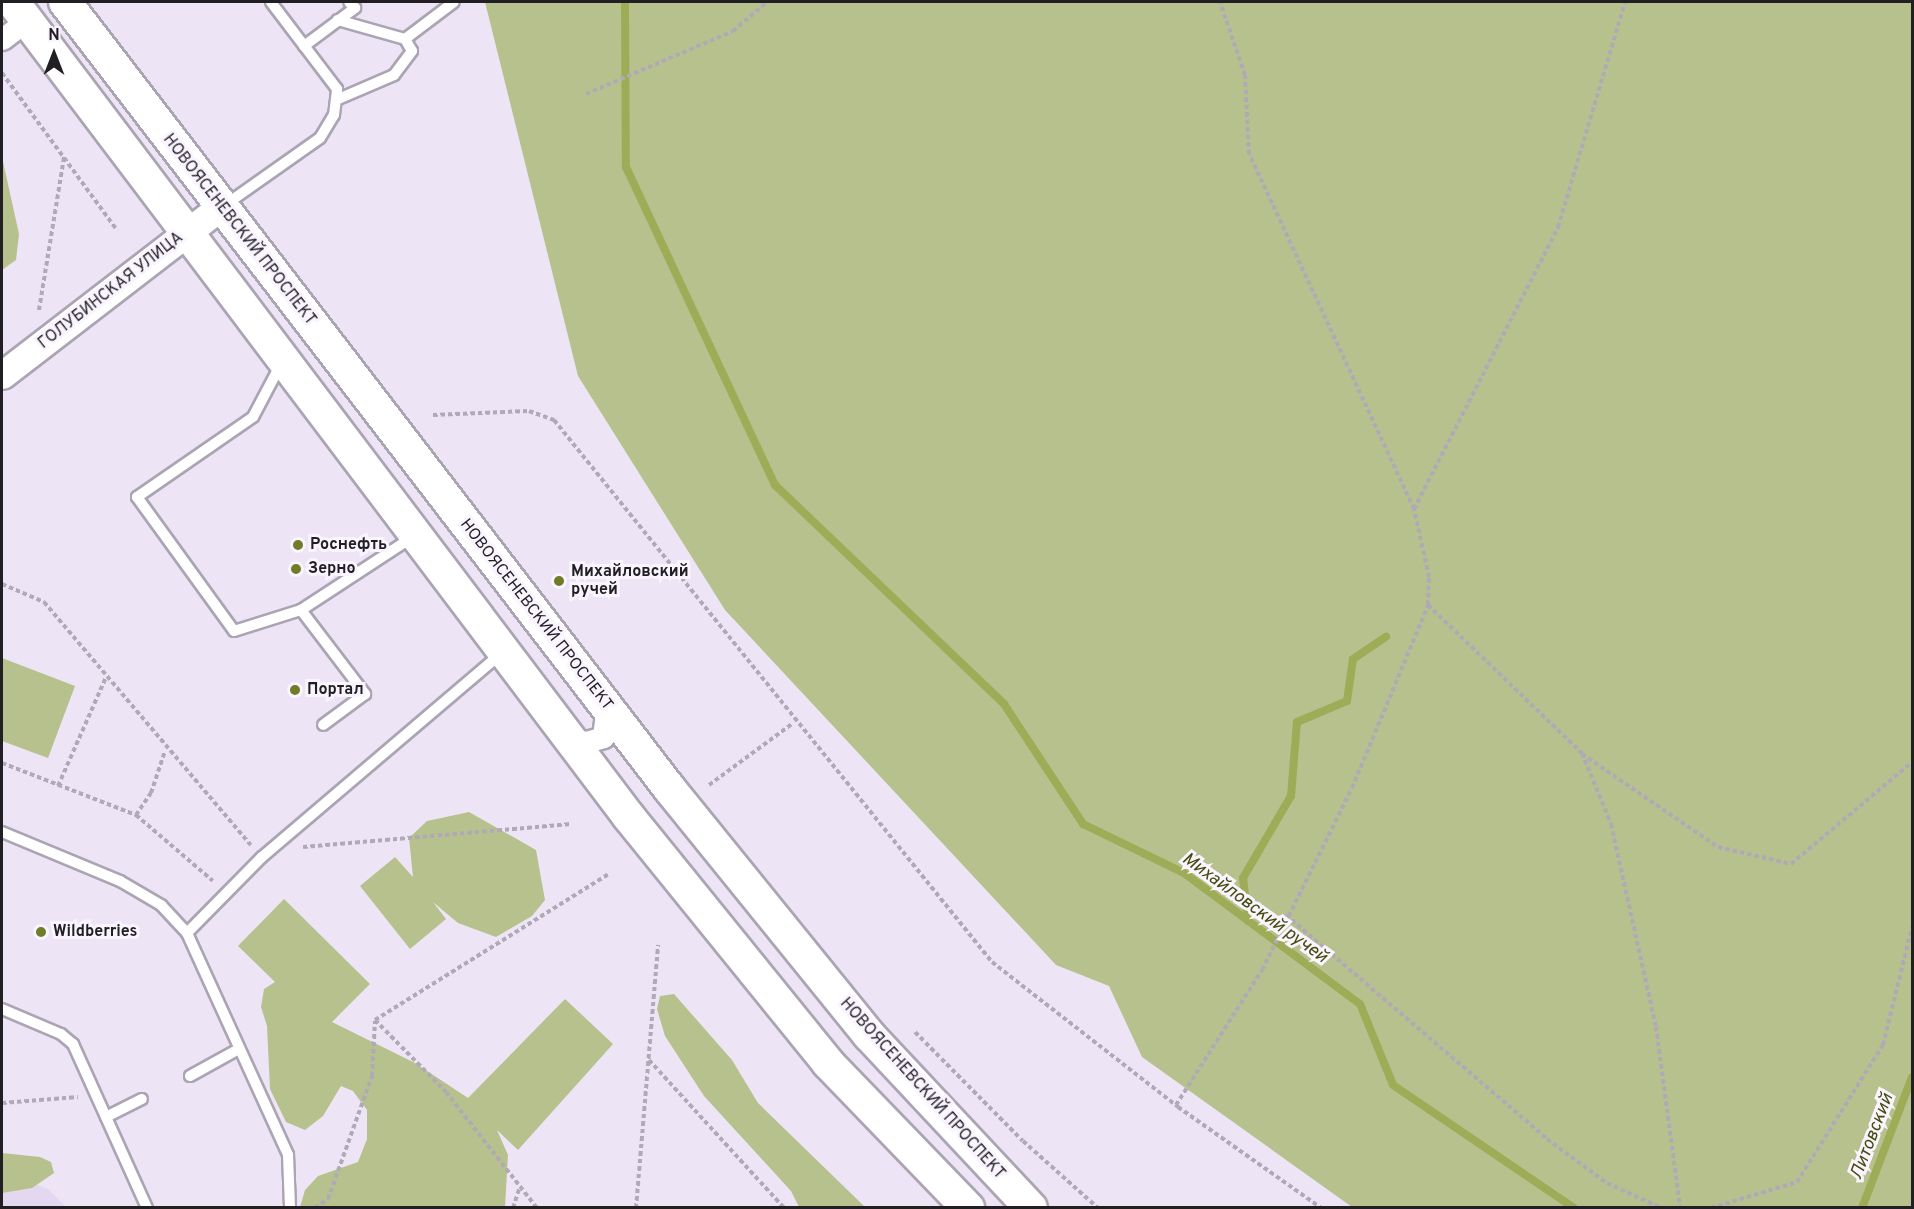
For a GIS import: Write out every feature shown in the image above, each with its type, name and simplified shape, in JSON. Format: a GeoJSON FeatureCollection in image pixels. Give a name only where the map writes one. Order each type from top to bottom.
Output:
{"type":"FeatureCollection","features":[{"type":"Feature","properties":{"kind":"main road","name":"НОВОЯСЕНЕВСКИЙ ПРОСПЕКТ"},"geometry":{"type":"LineString","coordinates":[[65,2],[220,207],[607,706],[869,1035],[1031,1208]]}},
{"type":"Feature","properties":{"kind":"main road"},"geometry":{"type":"LineString","coordinates":[[20,11],[184,234],[568,739],[828,1064],[968,1208]]}},
{"type":"Feature","properties":{"kind":"street"},"geometry":{"type":"LineString","coordinates":[[2,39],[20,11]]}},
{"type":"Feature","properties":{"kind":"street","name":"ГОЛУБИНСКАЯ УЛИЦА"},"geometry":{"type":"LineString","coordinates":[[2,375],[220,207]]}},
{"type":"Feature","properties":{"kind":"street"},"geometry":{"type":"LineString","coordinates":[[568,739],[586,742],[603,737],[607,706]]}},
{"type":"Feature","properties":{"kind":"lane"},"geometry":{"type":"LineString","coordinates":[[220,207],[320,138],[336,100],[337,89],[271,2]]}},
{"type":"Feature","properties":{"kind":"lane"},"geometry":{"type":"LineString","coordinates":[[304,46],[354,8],[350,2]]}},
{"type":"Feature","properties":{"kind":"lane"},"geometry":{"type":"LineString","coordinates":[[405,39],[454,2]]}},
{"type":"Feature","properties":{"kind":"lane"},"geometry":{"type":"LineString","coordinates":[[336,100],[394,75],[412,51],[405,39],[338,20]]}},
{"type":"Feature","properties":{"kind":"lane"},"geometry":{"type":"LineString","coordinates":[[282,362],[253,417],[137,497],[234,631],[301,610],[414,536]]}},
{"type":"Feature","properties":{"kind":"lane"},"geometry":{"type":"LineString","coordinates":[[301,610],[365,694],[323,725]]}},
{"type":"Feature","properties":{"kind":"lane"},"geometry":{"type":"LineString","coordinates":[[187,933],[262,857],[502,653]]}},
{"type":"Feature","properties":{"kind":"lane"},"geometry":{"type":"LineString","coordinates":[[2,832],[120,881],[161,905],[187,933],[288,1155],[290,1208]]}},
{"type":"Feature","properties":{"kind":"lane"},"geometry":{"type":"LineString","coordinates":[[2,1009],[73,1044],[147,1208]]}},
{"type":"Feature","properties":{"kind":"lane"},"geometry":{"type":"LineString","coordinates":[[190,1076],[239,1049]]}},
{"type":"Feature","properties":{"kind":"lane"},"geometry":{"type":"LineString","coordinates":[[106,1117],[142,1100]]}},
{"type":"Feature","properties":{"kind":"path"},"geometry":{"type":"LineString","coordinates":[[586,94],[733,31],[767,2]]}},
{"type":"Feature","properties":{"kind":"path"},"geometry":{"type":"LineString","coordinates":[[1176,1106],[1262,970],[1286,915],[1352,788],[1428,605],[1427,555],[1414,509],[1249,154],[1245,75],[1220,2]]}},
{"type":"Feature","properties":{"kind":"path"},"geometry":{"type":"LineString","coordinates":[[1414,509],[1558,227],[1624,2]]}},
{"type":"Feature","properties":{"kind":"path"},"geometry":{"type":"LineString","coordinates":[[2,73],[117,230]]}},
{"type":"Feature","properties":{"kind":"path"},"geometry":{"type":"LineString","coordinates":[[39,310],[64,157]]}},
{"type":"Feature","properties":{"kind":"path"},"geometry":{"type":"LineString","coordinates":[[433,415],[529,411],[554,420],[793,723],[992,962],[1176,1106],[1321,1208]]}},
{"type":"Feature","properties":{"kind":"path"},"geometry":{"type":"LineString","coordinates":[[2,584],[44,602],[165,750],[262,857],[322,843],[571,824]]}},
{"type":"Feature","properties":{"kind":"path"},"geometry":{"type":"LineString","coordinates":[[1428,605],[1582,753],[1718,847],[1791,864],[1912,762]]}},
{"type":"Feature","properties":{"kind":"path"},"geometry":{"type":"LineString","coordinates":[[58,786],[107,677]]}},
{"type":"Feature","properties":{"kind":"path"},"geometry":{"type":"LineString","coordinates":[[709,785],[793,723]]}},
{"type":"Feature","properties":{"kind":"path"},"geometry":{"type":"LineString","coordinates":[[136,815],[151,793],[165,750]]}},
{"type":"Feature","properties":{"kind":"path"},"geometry":{"type":"LineString","coordinates":[[1582,753],[1611,824],[1656,1027],[1680,1208]]}},
{"type":"Feature","properties":{"kind":"path"},"geometry":{"type":"LineString","coordinates":[[2,763],[136,815],[225,892]]}},
{"type":"Feature","properties":{"kind":"path"},"geometry":{"type":"LineString","coordinates":[[375,1020],[609,874]]}},
{"type":"Feature","properties":{"kind":"path"},"geometry":{"type":"LineString","coordinates":[[1286,915],[1547,1139],[1607,1183],[1661,1208]]}},
{"type":"Feature","properties":{"kind":"path"},"geometry":{"type":"LineString","coordinates":[[1711,1208],[1797,1182],[1883,1045],[1912,927]]}},
{"type":"Feature","properties":{"kind":"path"},"geometry":{"type":"LineString","coordinates":[[636,1208],[658,945]]}},
{"type":"Feature","properties":{"kind":"path"},"geometry":{"type":"LineString","coordinates":[[375,1020],[446,1092],[519,1189],[537,1208]]}},
{"type":"Feature","properties":{"kind":"path"},"geometry":{"type":"LineString","coordinates":[[315,1208],[327,1199],[372,1076],[375,1020]]}},
{"type":"Feature","properties":{"kind":"path"},"geometry":{"type":"LineString","coordinates":[[915,1032],[1023,1142],[1098,1208]]}},
{"type":"Feature","properties":{"kind":"path"},"geometry":{"type":"LineString","coordinates":[[648,1060],[784,1208]]}},
{"type":"Feature","properties":{"kind":"path"},"geometry":{"type":"LineString","coordinates":[[2,1103],[98,1097]]}},
{"type":"Feature","properties":{"kind":"path"},"geometry":{"type":"LineString","coordinates":[[513,1208],[519,1189]]}},
{"type":"Feature","properties":{"kind":"shaded area"},"geometry":{"type":"Polygon","coordinates":[[[2,1171],[48,1189],[66,1207],[2,1207],[2,1171]]]}},
{"type":"Feature","properties":{"kind":"green space"},"geometry":{"type":"Polygon","coordinates":[[[485,2],[1912,2],[1912,1207],[1352,1207],[1142,1057],[1109,986],[1056,965],[725,610],[578,376],[485,2]]]}},
{"type":"Feature","properties":{"kind":"green space"},"geometry":{"type":"Polygon","coordinates":[[[2,157],[19,234],[16,260],[2,270],[2,157]]]}},
{"type":"Feature","properties":{"kind":"green space"},"geometry":{"type":"Polygon","coordinates":[[[2,658],[75,686],[48,758],[2,741],[2,658]]]}},
{"type":"Feature","properties":{"kind":"green space"},"geometry":{"type":"Polygon","coordinates":[[[469,812],[536,850],[545,900],[532,916],[496,937],[458,923],[433,902],[446,919],[410,949],[360,886],[395,857],[413,877],[409,838],[427,821],[469,812]]]}},
{"type":"Feature","properties":{"kind":"green space"},"geometry":{"type":"Polygon","coordinates":[[[284,899],[370,984],[332,1022],[415,1063],[468,1098],[565,999],[613,1044],[518,1150],[497,1130],[508,1155],[505,1207],[300,1207],[305,1190],[318,1176],[358,1162],[367,1139],[367,1110],[353,1091],[341,1086],[323,1116],[305,1130],[286,1122],[270,1089],[267,1026],[261,1007],[264,989],[275,982],[238,946],[284,899]]]}},
{"type":"Feature","properties":{"kind":"green space"},"geometry":{"type":"Polygon","coordinates":[[[674,994],[732,1060],[758,1103],[865,1207],[799,1207],[791,1191],[704,1096],[665,1036],[657,1009],[660,996],[674,994]]]}},
{"type":"Feature","properties":{"kind":"green space"},"geometry":{"type":"Polygon","coordinates":[[[2,1153],[40,1157],[51,1162],[54,1173],[32,1188],[2,1193],[2,1153]]]}},
{"type":"Feature","properties":{"kind":"waterway","name":"Михайловский ручей"},"geometry":{"type":"LineString","coordinates":[[625,2],[626,167],[775,485],[1004,704],[1083,824],[1184,873],[1360,1004],[1393,1085],[1574,1208]]}},
{"type":"Feature","properties":{"kind":"waterway"},"geometry":{"type":"LineString","coordinates":[[1248,921],[1243,878],[1291,796],[1297,722],[1347,701],[1353,659],[1386,637]]}},
{"type":"Feature","properties":{"kind":"waterway","name":"Литовский"},"geometry":{"type":"LineString","coordinates":[[1862,1208],[1912,1077]]}},
{"type":"Feature","properties":{"kind":"place","name":"Роснефть"},"geometry":{"type":"Point","coordinates":[298,545]}},
{"type":"Feature","properties":{"kind":"place","name":"Зерно"},"geometry":{"type":"Point","coordinates":[296,569]}},
{"type":"Feature","properties":{"kind":"place","name":"Михайловский ручей"},"geometry":{"type":"Point","coordinates":[559,581]}},
{"type":"Feature","properties":{"kind":"place","name":"Портал"},"geometry":{"type":"Point","coordinates":[295,690]}},
{"type":"Feature","properties":{"kind":"place","name":"Wildberries"},"geometry":{"type":"Point","coordinates":[41,932]}}]}
